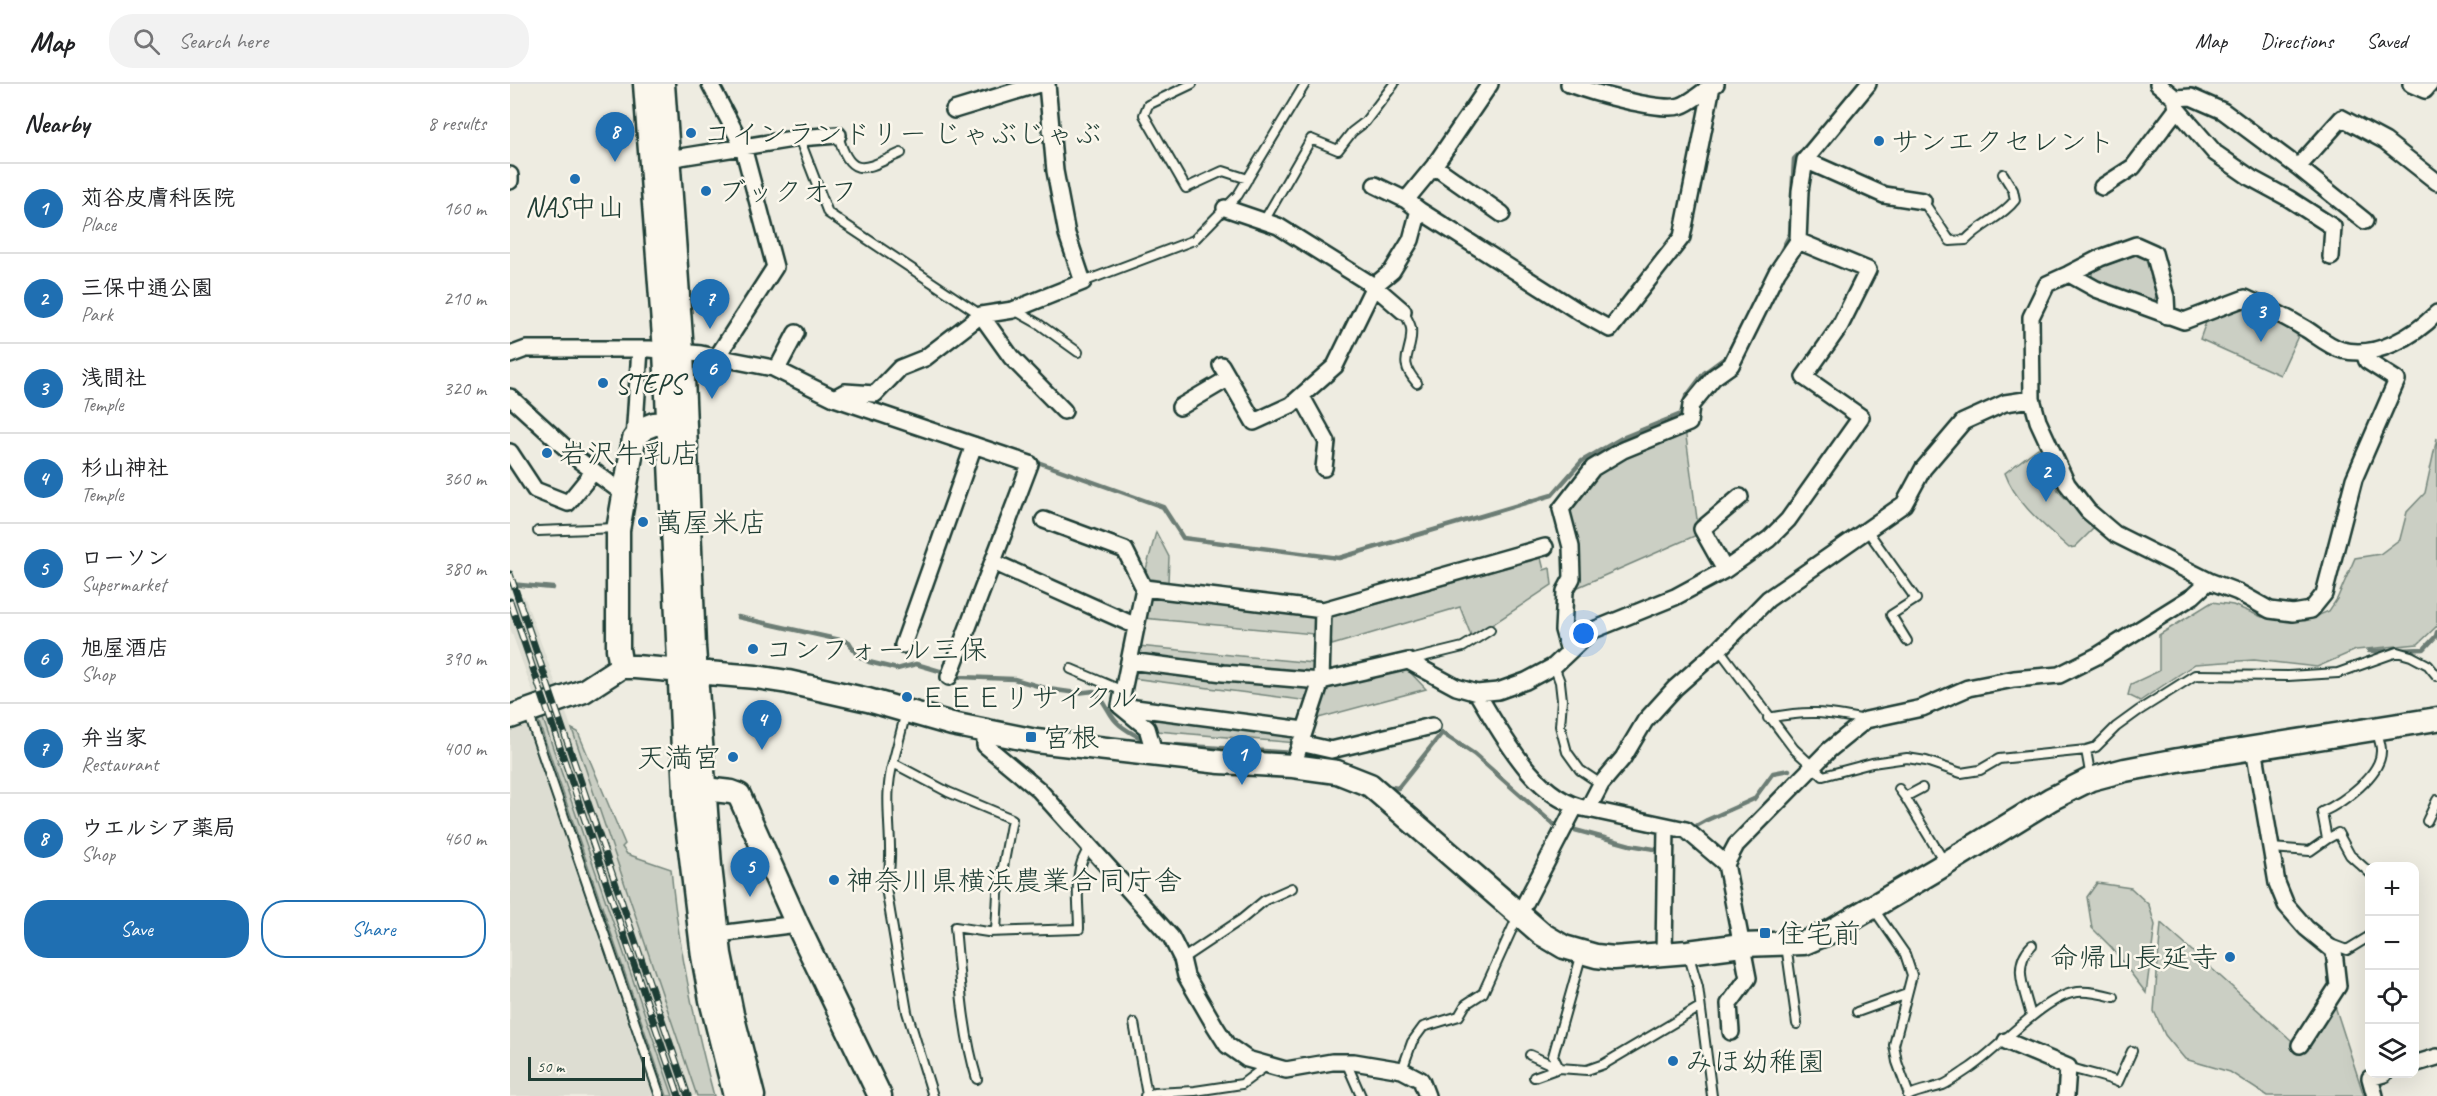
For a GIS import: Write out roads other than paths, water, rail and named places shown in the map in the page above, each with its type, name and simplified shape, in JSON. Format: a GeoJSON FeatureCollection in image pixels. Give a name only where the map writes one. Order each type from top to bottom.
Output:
{"type":"FeatureCollection","features":[{"type":"Feature","properties":{"kind":"street"},"geometry":{"type":"LineString","coordinates":[[645,84],[673,351],[668,423],[687,671],[705,789],[711,1000],[735,1096]]}},
{"type":"Feature","properties":{"kind":"street"},"geometry":{"type":"LineString","coordinates":[[663,84],[668,159],[673,351],[687,671],[686,816],[708,935],[732,1014],[753,1096]]}},
{"type":"Feature","properties":{"kind":"street"},"geometry":{"type":"LineString","coordinates":[[710,84],[732,122],[743,147],[775,267],[717,357]]}},
{"type":"Feature","properties":{"kind":"street"},"geometry":{"type":"LineString","coordinates":[[954,110],[1038,84]]}},
{"type":"Feature","properties":{"kind":"street"},"geometry":{"type":"LineString","coordinates":[[834,398],[844,392],[875,394],[900,368],[925,358],[981,315],[1013,310],[1083,282],[1067,234],[1055,171],[1047,84]]}},
{"type":"Feature","properties":{"kind":"street"},"geometry":{"type":"LineString","coordinates":[[1406,200],[1434,166],[1490,84]]}},
{"type":"Feature","properties":{"kind":"street"},"geometry":{"type":"LineString","coordinates":[[1569,84],[1660,106],[1680,106],[1714,85]]}},
{"type":"Feature","properties":{"kind":"street"},"geometry":{"type":"LineString","coordinates":[[1569,651],[1563,630],[1565,591],[1572,578],[1571,547],[1561,509],[1593,468],[1623,450],[1689,423],[1691,405],[1708,384],[1731,364],[1777,272],[1798,241],[1800,191],[1805,160],[1868,84]]}},
{"type":"Feature","properties":{"kind":"street"},"geometry":{"type":"LineString","coordinates":[[2158,84],[2216,153],[2251,178],[2288,198],[2333,227],[2331,257]]}},
{"type":"Feature","properties":{"kind":"street"},"geometry":{"type":"LineString","coordinates":[[2411,84],[2425,90],[2430,84]]}},
{"type":"Feature","properties":{"kind":"street"},"geometry":{"type":"LineString","coordinates":[[1375,185],[1406,200],[1581,313],[1610,329],[1682,237],[1714,85]]}},
{"type":"Feature","properties":{"kind":"street"},"geometry":{"type":"LineString","coordinates":[[2102,187],[2133,167],[2176,103],[2192,97],[2223,111],[2341,198],[2365,221]]}},
{"type":"Feature","properties":{"kind":"street"},"geometry":{"type":"LineString","coordinates":[[2298,167],[2342,118],[2381,147],[2437,182]]}},
{"type":"Feature","properties":{"kind":"street"},"geometry":{"type":"LineString","coordinates":[[668,159],[799,138],[838,135]]}},
{"type":"Feature","properties":{"kind":"street"},"geometry":{"type":"LineString","coordinates":[[1805,160],[1884,195],[1923,201]]}},
{"type":"Feature","properties":{"kind":"street"},"geometry":{"type":"LineString","coordinates":[[1434,166],[1502,214]]}},
{"type":"Feature","properties":{"kind":"street"},"geometry":{"type":"LineString","coordinates":[[510,175],[510,181]]}},
{"type":"Feature","properties":{"kind":"street"},"geometry":{"type":"LineString","coordinates":[[1225,208],[1278,226],[1374,286],[1403,311]]}},
{"type":"Feature","properties":{"kind":"street"},"geometry":{"type":"LineString","coordinates":[[1180,407],[1225,372],[1254,422],[1291,405],[1302,397],[1335,366],[1374,286],[1392,271],[1411,240],[1419,210]]}},
{"type":"Feature","properties":{"kind":"street"},"geometry":{"type":"LineString","coordinates":[[1129,661],[1223,673],[1321,681],[1408,661],[1456,687],[1477,693],[1498,691],[1526,681],[1554,666],[1591,631],[1675,597],[1725,570],[1769,539],[1788,520],[1861,417],[1804,377],[1840,326],[1868,270],[1798,241]]}},
{"type":"Feature","properties":{"kind":"street"},"geometry":{"type":"LineString","coordinates":[[2167,316],[2166,297],[2154,254],[2136,245],[2100,258],[2047,284],[2031,317],[2032,399],[2038,421],[2067,484],[2088,511],[2115,534],[2209,581],[2238,592],[2270,610],[2294,614],[2311,610],[2324,594],[2354,479],[2397,380],[2367,361],[2364,353]]}},
{"type":"Feature","properties":{"kind":"street"},"geometry":{"type":"LineString","coordinates":[[2069,274],[2096,289],[2184,321],[2245,298],[2269,308],[2341,350],[2364,353],[2393,344],[2426,324],[2437,313]]}},
{"type":"Feature","properties":{"kind":"street"},"geometry":{"type":"LineString","coordinates":[[981,315],[1011,357],[1064,411]]}},
{"type":"Feature","properties":{"kind":"street"},"geometry":{"type":"LineString","coordinates":[[777,369],[796,333]]}},
{"type":"Feature","properties":{"kind":"street"},"geometry":{"type":"LineString","coordinates":[[510,355],[526,349],[673,351],[777,369],[834,398],[1030,464],[949,677]]}},
{"type":"Feature","properties":{"kind":"street"},"geometry":{"type":"LineString","coordinates":[[621,667],[618,649],[618,528],[634,440],[640,350]]}},
{"type":"Feature","properties":{"kind":"street"},"geometry":{"type":"LineString","coordinates":[[510,397],[594,471],[624,494]]}},
{"type":"Feature","properties":{"kind":"street"},"geometry":{"type":"LineString","coordinates":[[1302,397],[1327,442],[1324,468]]}},
{"type":"Feature","properties":{"kind":"street"},"geometry":{"type":"LineString","coordinates":[[1519,915],[1581,808],[1623,758],[1645,721],[1675,688],[1719,649],[1768,599],[1904,504],[1923,469],[1963,422],[2005,403],[2032,399]]}},
{"type":"Feature","properties":{"kind":"street"},"geometry":{"type":"LineString","coordinates":[[634,440],[644,428],[654,424],[668,423]]}},
{"type":"Feature","properties":{"kind":"street"},"geometry":{"type":"LineString","coordinates":[[903,645],[974,445]]}},
{"type":"Feature","properties":{"kind":"street"},"geometry":{"type":"LineString","coordinates":[[510,452],[535,490],[568,503],[594,471]]}},
{"type":"Feature","properties":{"kind":"street"},"geometry":{"type":"LineString","coordinates":[[1725,570],[1702,529],[1740,496]]}},
{"type":"Feature","properties":{"kind":"street"},"geometry":{"type":"LineString","coordinates":[[1044,520],[1125,550],[1144,588],[1121,698]]}},
{"type":"Feature","properties":{"kind":"street"},"geometry":{"type":"LineString","coordinates":[[1144,588],[1323,610],[1545,547]]}},
{"type":"Feature","properties":{"kind":"street"},"geometry":{"type":"LineString","coordinates":[[993,562],[1136,626]]}},
{"type":"Feature","properties":{"kind":"street"},"geometry":{"type":"LineString","coordinates":[[1726,864],[1736,845],[1829,750],[1866,720],[1922,708],[1968,688],[2014,679],[2059,675],[2126,638],[2193,596],[2209,581]]}},
{"type":"Feature","properties":{"kind":"street"},"geometry":{"type":"LineString","coordinates":[[1293,766],[1321,681],[1323,610]]}},
{"type":"Feature","properties":{"kind":"street"},"geometry":{"type":"LineString","coordinates":[[519,714],[584,691],[621,667],[687,671],[788,682],[985,731],[1036,741],[1337,772],[1370,785],[1519,915],[1557,943],[1582,952],[1614,958],[1742,945],[1804,943],[1830,932],[2051,799],[2091,779],[2125,770],[2376,727],[2437,719]]}},
{"type":"Feature","properties":{"kind":"street"},"geometry":{"type":"LineString","coordinates":[[1477,693],[1502,735],[1547,790],[1581,808],[1686,830],[1726,864],[1748,978],[1729,1004],[1731,1032]]}},
{"type":"Feature","properties":{"kind":"street"},"geometry":{"type":"LineString","coordinates":[[1121,698],[1302,737],[1331,750],[1432,726]]}},
{"type":"Feature","properties":{"kind":"street"},"geometry":{"type":"LineString","coordinates":[[1121,698],[1147,728],[1155,755]]}},
{"type":"Feature","properties":{"kind":"street"},"geometry":{"type":"LineString","coordinates":[[985,731],[985,745],[1039,790],[1171,938],[1182,959],[1186,976],[1227,1044],[1247,1059],[1286,1070],[1332,1062],[1402,1070],[1421,1080],[1427,1096]]}},
{"type":"Feature","properties":{"kind":"street"},"geometry":{"type":"LineString","coordinates":[[2254,748],[2277,883],[2286,905],[2310,933],[2324,941],[2334,951],[2338,986],[2300,1045]]}},
{"type":"Feature","properties":{"kind":"street"},"geometry":{"type":"LineString","coordinates":[[705,789],[739,795],[797,924],[880,1096]]}},
{"type":"Feature","properties":{"kind":"street"},"geometry":{"type":"LineString","coordinates":[[1664,954],[1666,826]]}},
{"type":"Feature","properties":{"kind":"street"},"geometry":{"type":"LineString","coordinates":[[708,935],[797,924]]}},
{"type":"Feature","properties":{"kind":"street"},"geometry":{"type":"LineString","coordinates":[[2006,1041],[2068,1067],[2066,1096]]}},
{"type":"Feature","properties":{"kind":"street"},"geometry":{"type":"LineString","coordinates":[[2419,1063],[2437,1057]]}},
{"type":"Feature","properties":{"kind":"street"},"geometry":{"type":"LineString","coordinates":[[2370,1078],[2375,1096]]}},
{"type":"Feature","properties":{"kind":"lane"},"geometry":{"type":"LineString","coordinates":[[1192,84],[1148,105],[1144,115],[1186,188],[1223,171],[1248,178]]}},
{"type":"Feature","properties":{"kind":"lane"},"geometry":{"type":"LineString","coordinates":[[1083,282],[1194,240],[1238,195],[1305,84]]}},
{"type":"Feature","properties":{"kind":"lane"},"geometry":{"type":"LineString","coordinates":[[1264,221],[1311,140],[1338,150],[1365,122],[1394,84]]}},
{"type":"Feature","properties":{"kind":"lane"},"geometry":{"type":"LineString","coordinates":[[838,135],[848,162],[857,166],[868,167],[901,153]]}},
{"type":"Feature","properties":{"kind":"lane"},"geometry":{"type":"LineString","coordinates":[[799,138],[828,213],[981,315]]}},
{"type":"Feature","properties":{"kind":"lane"},"geometry":{"type":"LineString","coordinates":[[1923,201],[1950,240],[1966,240],[1978,228],[2005,212],[2015,200],[2013,190],[2003,174]]}},
{"type":"Feature","properties":{"kind":"lane"},"geometry":{"type":"LineString","coordinates":[[1013,310],[1039,324],[1078,352]]}},
{"type":"Feature","properties":{"kind":"lane"},"geometry":{"type":"LineString","coordinates":[[1403,311],[1411,327],[1406,356],[1407,371],[1417,383]]}},
{"type":"Feature","properties":{"kind":"lane"},"geometry":{"type":"LineString","coordinates":[[538,531],[618,528]]}},
{"type":"Feature","properties":{"kind":"lane"},"geometry":{"type":"LineString","coordinates":[[1867,530],[1916,599],[1891,615],[1907,641]]}},
{"type":"Feature","properties":{"kind":"lane"},"geometry":{"type":"LineString","coordinates":[[1408,661],[1463,647],[1490,630]]}},
{"type":"Feature","properties":{"kind":"lane"},"geometry":{"type":"LineString","coordinates":[[1719,649],[1768,718],[1812,768],[1823,776],[1872,763],[1907,758],[1926,761],[1961,773],[1980,770],[1999,759],[2086,750],[2096,747],[2116,727],[2195,675],[2288,676],[2338,673],[2397,652],[2428,665],[2437,676]]}},
{"type":"Feature","properties":{"kind":"lane"},"geometry":{"type":"LineString","coordinates":[[1554,666],[1560,682],[1562,700],[1560,726],[1567,752],[1580,770],[1601,784]]}},
{"type":"Feature","properties":{"kind":"lane"},"geometry":{"type":"LineString","coordinates":[[1071,669],[1121,698]]}},
{"type":"Feature","properties":{"kind":"lane"},"geometry":{"type":"LineString","coordinates":[[906,711],[888,779],[891,872],[886,888],[907,1012],[933,1096]]}},
{"type":"Feature","properties":{"kind":"lane"},"geometry":{"type":"LineString","coordinates":[[1768,718],[1796,712],[1825,712],[1866,720]]}},
{"type":"Feature","properties":{"kind":"lane"},"geometry":{"type":"LineString","coordinates":[[519,714],[660,1096]]}},
{"type":"Feature","properties":{"kind":"lane"},"geometry":{"type":"LineString","coordinates":[[2327,839],[2322,812],[2335,807],[2368,779],[2378,763],[2381,750],[2376,727]]}},
{"type":"Feature","properties":{"kind":"lane"},"geometry":{"type":"LineString","coordinates":[[2086,750],[2091,779]]}},
{"type":"Feature","properties":{"kind":"lane"},"geometry":{"type":"LineString","coordinates":[[893,763],[948,792],[1012,819],[998,894],[996,931]]}},
{"type":"Feature","properties":{"kind":"lane"},"geometry":{"type":"LineString","coordinates":[[1905,797],[1922,788]]}},
{"type":"Feature","properties":{"kind":"lane"},"geometry":{"type":"LineString","coordinates":[[1899,789],[1946,864]]}},
{"type":"Feature","properties":{"kind":"lane"},"geometry":{"type":"LineString","coordinates":[[2427,821],[2437,800]]}},
{"type":"Feature","properties":{"kind":"lane"},"geometry":{"type":"LineString","coordinates":[[2271,848],[2310,851],[2338,833],[2350,855],[2365,868]]}},
{"type":"Feature","properties":{"kind":"lane"},"geometry":{"type":"LineString","coordinates":[[977,1079],[965,1024],[955,927],[988,932],[1079,929],[1078,873],[1082,858],[1090,847]]}},
{"type":"Feature","properties":{"kind":"lane"},"geometry":{"type":"LineString","coordinates":[[1182,959],[1242,919],[1265,900],[1292,888]]}},
{"type":"Feature","properties":{"kind":"lane"},"geometry":{"type":"LineString","coordinates":[[1873,907],[1905,954],[1912,975],[1894,1045],[1897,1062],[1909,1095],[1943,1084],[1972,1067],[2006,1041],[2031,1016],[2057,999],[2076,992],[2095,992],[2114,997]]}},
{"type":"Feature","properties":{"kind":"lane"},"geometry":{"type":"LineString","coordinates":[[1402,1070],[1412,1042],[1423,1027],[1459,1016],[1466,1004],[1483,993],[1519,915]]}},
{"type":"Feature","properties":{"kind":"lane"},"geometry":{"type":"LineString","coordinates":[[2324,941],[2347,950],[2365,939]]}},
{"type":"Feature","properties":{"kind":"lane"},"geometry":{"type":"LineString","coordinates":[[1786,944],[1797,1024]]}},
{"type":"Feature","properties":{"kind":"lane"},"geometry":{"type":"LineString","coordinates":[[2031,1016],[2019,969],[2023,954],[2032,945]]}},
{"type":"Feature","properties":{"kind":"lane"},"geometry":{"type":"LineString","coordinates":[[1559,1068],[1553,1056],[1582,952]]}},
{"type":"Feature","properties":{"kind":"lane"},"geometry":{"type":"LineString","coordinates":[[1688,952],[1698,987],[1712,1096]]}},
{"type":"Feature","properties":{"kind":"lane"},"geometry":{"type":"LineString","coordinates":[[1857,1012],[1907,994]]}},
{"type":"Feature","properties":{"kind":"lane"},"geometry":{"type":"LineString","coordinates":[[1530,1055],[1559,1068],[1587,1070],[1604,1064],[1700,1007]]}},
{"type":"Feature","properties":{"kind":"lane"},"geometry":{"type":"LineString","coordinates":[[1134,1023],[1150,1095],[1242,1084],[1266,1066]]}},
{"type":"Feature","properties":{"kind":"lane"},"geometry":{"type":"LineString","coordinates":[[2068,1067],[2094,1076],[2102,1075],[2118,1082],[2132,1051]]}},
{"type":"Feature","properties":{"kind":"lane"},"geometry":{"type":"LineString","coordinates":[[1346,1062],[1361,1096]]}},
{"type":"Feature","properties":{"kind":"lane"},"geometry":{"type":"LineString","coordinates":[[1534,1077],[1559,1068]]}},
{"type":"Feature","properties":{"kind":"waterway"},"geometry":{"type":"LineString","coordinates":[[1775,263],[1790,234],[1794,159],[1815,137]]}},
{"type":"Feature","properties":{"kind":"waterway"},"geometry":{"type":"LineString","coordinates":[[1032,460],[1163,507],[1183,538],[1339,558],[1552,495],[1582,461],[1622,438],[1681,414],[1686,397],[1704,373],[1726,357],[1743,324]]}},
{"type":"Feature","properties":{"kind":"waterway"},"geometry":{"type":"LineString","coordinates":[[863,399],[897,412]]}},
{"type":"Feature","properties":{"kind":"waterway"},"geometry":{"type":"LineString","coordinates":[[510,584],[553,588]]}},
{"type":"Feature","properties":{"kind":"waterway"},"geometry":{"type":"LineString","coordinates":[[738,617],[849,642],[857,655],[869,662],[897,669],[916,664],[960,677],[1014,679],[1048,689],[1077,693],[1094,691],[1117,722],[1138,737],[1147,740]]}},
{"type":"Feature","properties":{"kind":"waterway"},"geometry":{"type":"LineString","coordinates":[[2369,651],[2424,649],[2437,632]]}},
{"type":"Feature","properties":{"kind":"waterway"},"geometry":{"type":"LineString","coordinates":[[1385,786],[1398,788],[1442,733],[1474,754],[1553,824],[1630,845],[1660,850],[1661,847]]}},
{"type":"Feature","properties":{"kind":"waterway"},"geometry":{"type":"LineString","coordinates":[[1161,744],[1293,753]]}},
{"type":"Feature","properties":{"kind":"waterway"},"geometry":{"type":"LineString","coordinates":[[1689,830],[1754,799],[1773,773],[1789,770]]}},
{"type":"Feature","properties":{"kind":"railway"},"geometry":{"type":"LineString","coordinates":[[510,574],[688,1096]]}},
{"type":"Feature","properties":{"kind":"railway"},"geometry":{"type":"LineString","coordinates":[[510,601],[679,1096]]}},
{"type":"Feature","properties":{"kind":"place","name":"コインランドリー じゃぶじゃぶ"},"geometry":{"type":"Point","coordinates":[691,133]}},
{"type":"Feature","properties":{"kind":"place","name":"サンエクセレント"},"geometry":{"type":"Point","coordinates":[1879,141]}},
{"type":"Feature","properties":{"kind":"place","name":"ウエルシア薬局"},"geometry":{"type":"Point","coordinates":[615,162]}},
{"type":"Feature","properties":{"kind":"place","name":"NAS中山"},"geometry":{"type":"Point","coordinates":[575,179]}},
{"type":"Feature","properties":{"kind":"place","name":"ブックオフ"},"geometry":{"type":"Point","coordinates":[706,191]}},
{"type":"Feature","properties":{"kind":"place","name":"弁当家"},"geometry":{"type":"Point","coordinates":[710,329]}},
{"type":"Feature","properties":{"kind":"place","name":"浅間社"},"geometry":{"type":"Point","coordinates":[2261,342]}},
{"type":"Feature","properties":{"kind":"place","name":"STEPS"},"geometry":{"type":"Point","coordinates":[603,383]}},
{"type":"Feature","properties":{"kind":"place","name":"旭屋酒店"},"geometry":{"type":"Point","coordinates":[712,399]}},
{"type":"Feature","properties":{"kind":"place","name":"岩沢牛乳店"},"geometry":{"type":"Point","coordinates":[547,453]}},
{"type":"Feature","properties":{"kind":"place","name":"三保中通公園"},"geometry":{"type":"Point","coordinates":[2046,502]}},
{"type":"Feature","properties":{"kind":"place","name":"萬屋米店"},"geometry":{"type":"Point","coordinates":[643,522]}},
{"type":"Feature","properties":{"kind":"place","name":"コンフォール三保"},"geometry":{"type":"Point","coordinates":[753,649]}},
{"type":"Feature","properties":{"kind":"place","name":"ＥＥＥリサイクル"},"geometry":{"type":"Point","coordinates":[907,697]}},
{"type":"Feature","properties":{"kind":"place","name":"宮根"},"geometry":{"type":"Point","coordinates":[1031,737]}},
{"type":"Feature","properties":{"kind":"place","name":"杉山神社"},"geometry":{"type":"Point","coordinates":[762,750]}},
{"type":"Feature","properties":{"kind":"place","name":"天満宮"},"geometry":{"type":"Point","coordinates":[733,757]}},
{"type":"Feature","properties":{"kind":"place","name":"苅谷皮膚科医院"},"geometry":{"type":"Point","coordinates":[1242,785]}},
{"type":"Feature","properties":{"kind":"place","name":"神奈川県横浜農業合同庁舎"},"geometry":{"type":"Point","coordinates":[834,880]}},
{"type":"Feature","properties":{"kind":"place","name":"ローソン"},"geometry":{"type":"Point","coordinates":[750,897]}},
{"type":"Feature","properties":{"kind":"place","name":"住宅前"},"geometry":{"type":"Point","coordinates":[1765,933]}},
{"type":"Feature","properties":{"kind":"place","name":"命帰山長延寺"},"geometry":{"type":"Point","coordinates":[2230,957]}},
{"type":"Feature","properties":{"kind":"place","name":"みほ幼稚園"},"geometry":{"type":"Point","coordinates":[1673,1061]}}]}
